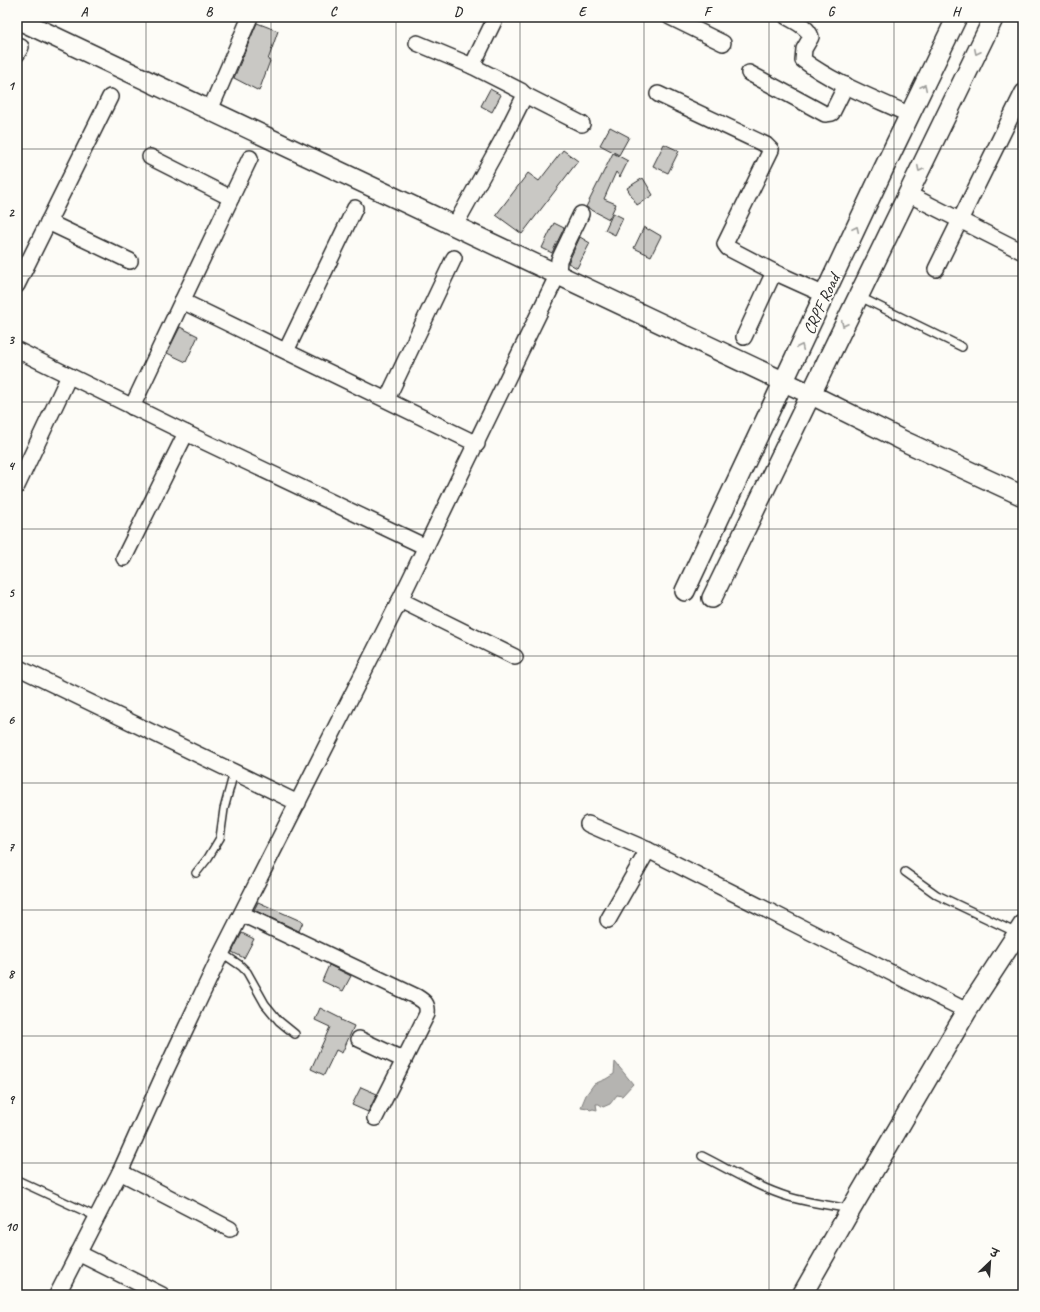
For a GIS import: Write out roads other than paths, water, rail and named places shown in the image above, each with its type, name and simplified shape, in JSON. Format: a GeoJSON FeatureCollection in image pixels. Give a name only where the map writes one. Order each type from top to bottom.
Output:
{"type":"FeatureCollection","features":[{"type":"Feature","properties":{"kind":"street"},"geometry":{"type":"LineString","coordinates":[[210,110],[250,17]]}},
{"type":"Feature","properties":{"kind":"street"},"geometry":{"type":"LineString","coordinates":[[472,66],[496,17]]}},
{"type":"Feature","properties":{"kind":"street"},"geometry":{"type":"LineString","coordinates":[[670,17],[723,43]]}},
{"type":"Feature","properties":{"kind":"street"},"geometry":{"type":"LineString","coordinates":[[787,17],[802,26],[809,32],[811,37],[804,49],[803,60],[815,69],[846,85],[910,115]]}},
{"type":"Feature","properties":{"kind":"street"},"geometry":{"type":"LineString","coordinates":[[712,598],[994,17]]}},
{"type":"Feature","properties":{"kind":"street"},"geometry":{"type":"LineString","coordinates":[[17,19],[454,227],[558,274],[784,383],[810,394],[908,443],[1023,496]]}},
{"type":"Feature","properties":{"kind":"street","name":"CRPF Road"},"geometry":{"type":"LineString","coordinates":[[685,591],[910,115],[952,19]]}},
{"type":"Feature","properties":{"kind":"street"},"geometry":{"type":"LineString","coordinates":[[417,43],[472,66],[582,124]]}},
{"type":"Feature","properties":{"kind":"street"},"geometry":{"type":"LineString","coordinates":[[749,73],[825,114],[832,113],[846,85]]}},
{"type":"Feature","properties":{"kind":"street"},"geometry":{"type":"LineString","coordinates":[[936,269],[1023,92]]}},
{"type":"Feature","properties":{"kind":"street"},"geometry":{"type":"LineString","coordinates":[[658,94],[766,145],[771,150],[726,244],[728,248],[774,272],[825,295]]}},
{"type":"Feature","properties":{"kind":"street"},"geometry":{"type":"LineString","coordinates":[[454,227],[505,135],[525,95]]}},
{"type":"Feature","properties":{"kind":"street"},"geometry":{"type":"LineString","coordinates":[[17,285],[110,97]]}},
{"type":"Feature","properties":{"kind":"street"},"geometry":{"type":"LineString","coordinates":[[150,157],[231,198]]}},
{"type":"Feature","properties":{"kind":"street"},"geometry":{"type":"LineString","coordinates":[[132,407],[250,158]]}},
{"type":"Feature","properties":{"kind":"street"},"geometry":{"type":"LineString","coordinates":[[908,194],[1022,250]]}},
{"type":"Feature","properties":{"kind":"street"},"geometry":{"type":"LineString","coordinates":[[286,351],[355,208]]}},
{"type":"Feature","properties":{"kind":"street"},"geometry":{"type":"LineString","coordinates":[[57,1295],[120,1172],[165,1072],[222,953],[477,444],[558,274],[559,260],[581,214]]}},
{"type":"Feature","properties":{"kind":"street"},"geometry":{"type":"LineString","coordinates":[[48,222],[130,261]]}},
{"type":"Feature","properties":{"kind":"street"},"geometry":{"type":"LineString","coordinates":[[387,399],[454,258]]}},
{"type":"Feature","properties":{"kind":"street"},"geometry":{"type":"LineString","coordinates":[[744,337],[774,272]]}},
{"type":"Feature","properties":{"kind":"street"},"geometry":{"type":"LineString","coordinates":[[182,301],[387,399],[477,444]]}},
{"type":"Feature","properties":{"kind":"street"},"geometry":{"type":"LineString","coordinates":[[17,350],[132,407],[426,547]]}},
{"type":"Feature","properties":{"kind":"street"},"geometry":{"type":"LineString","coordinates":[[17,486],[69,376]]}},
{"type":"Feature","properties":{"kind":"street"},"geometry":{"type":"LineString","coordinates":[[124,558],[186,433]]}},
{"type":"Feature","properties":{"kind":"street"},"geometry":{"type":"LineString","coordinates":[[400,600],[515,657]]}},
{"type":"Feature","properties":{"kind":"street"},"geometry":{"type":"LineString","coordinates":[[17,667],[298,803]]}},
{"type":"Feature","properties":{"kind":"street"},"geometry":{"type":"LineString","coordinates":[[588,824],[648,850],[967,1011]]}},
{"type":"Feature","properties":{"kind":"street"},"geometry":{"type":"LineString","coordinates":[[608,920],[648,850]]}},
{"type":"Feature","properties":{"kind":"street"},"geometry":{"type":"LineString","coordinates":[[242,914],[418,997],[425,1002],[428,1007],[427,1014],[375,1118]]}},
{"type":"Feature","properties":{"kind":"street"},"geometry":{"type":"LineString","coordinates":[[802,1295],[967,1011],[1020,929]]}},
{"type":"Feature","properties":{"kind":"street"},"geometry":{"type":"LineString","coordinates":[[359,1039],[404,1060]]}},
{"type":"Feature","properties":{"kind":"street"},"geometry":{"type":"LineString","coordinates":[[120,1172],[230,1230]]}},
{"type":"Feature","properties":{"kind":"street"},"geometry":{"type":"LineString","coordinates":[[78,1253],[162,1295]]}},
{"type":"Feature","properties":{"kind":"lane"},"geometry":{"type":"LineString","coordinates":[[858,296],[962,347]]}},
{"type":"Feature","properties":{"kind":"lane"},"geometry":{"type":"LineString","coordinates":[[196,873],[208,858],[220,838],[224,809],[234,772]]}},
{"type":"Feature","properties":{"kind":"lane"},"geometry":{"type":"LineString","coordinates":[[905,872],[936,895],[1020,929]]}},
{"type":"Feature","properties":{"kind":"lane"},"geometry":{"type":"LineString","coordinates":[[222,953],[247,972],[265,1004],[279,1020],[296,1034]]}},
{"type":"Feature","properties":{"kind":"lane"},"geometry":{"type":"LineString","coordinates":[[702,1156],[754,1182],[787,1196],[851,1209]]}},
{"type":"Feature","properties":{"kind":"lane"},"geometry":{"type":"LineString","coordinates":[[17,1180],[97,1217]]}}]}
